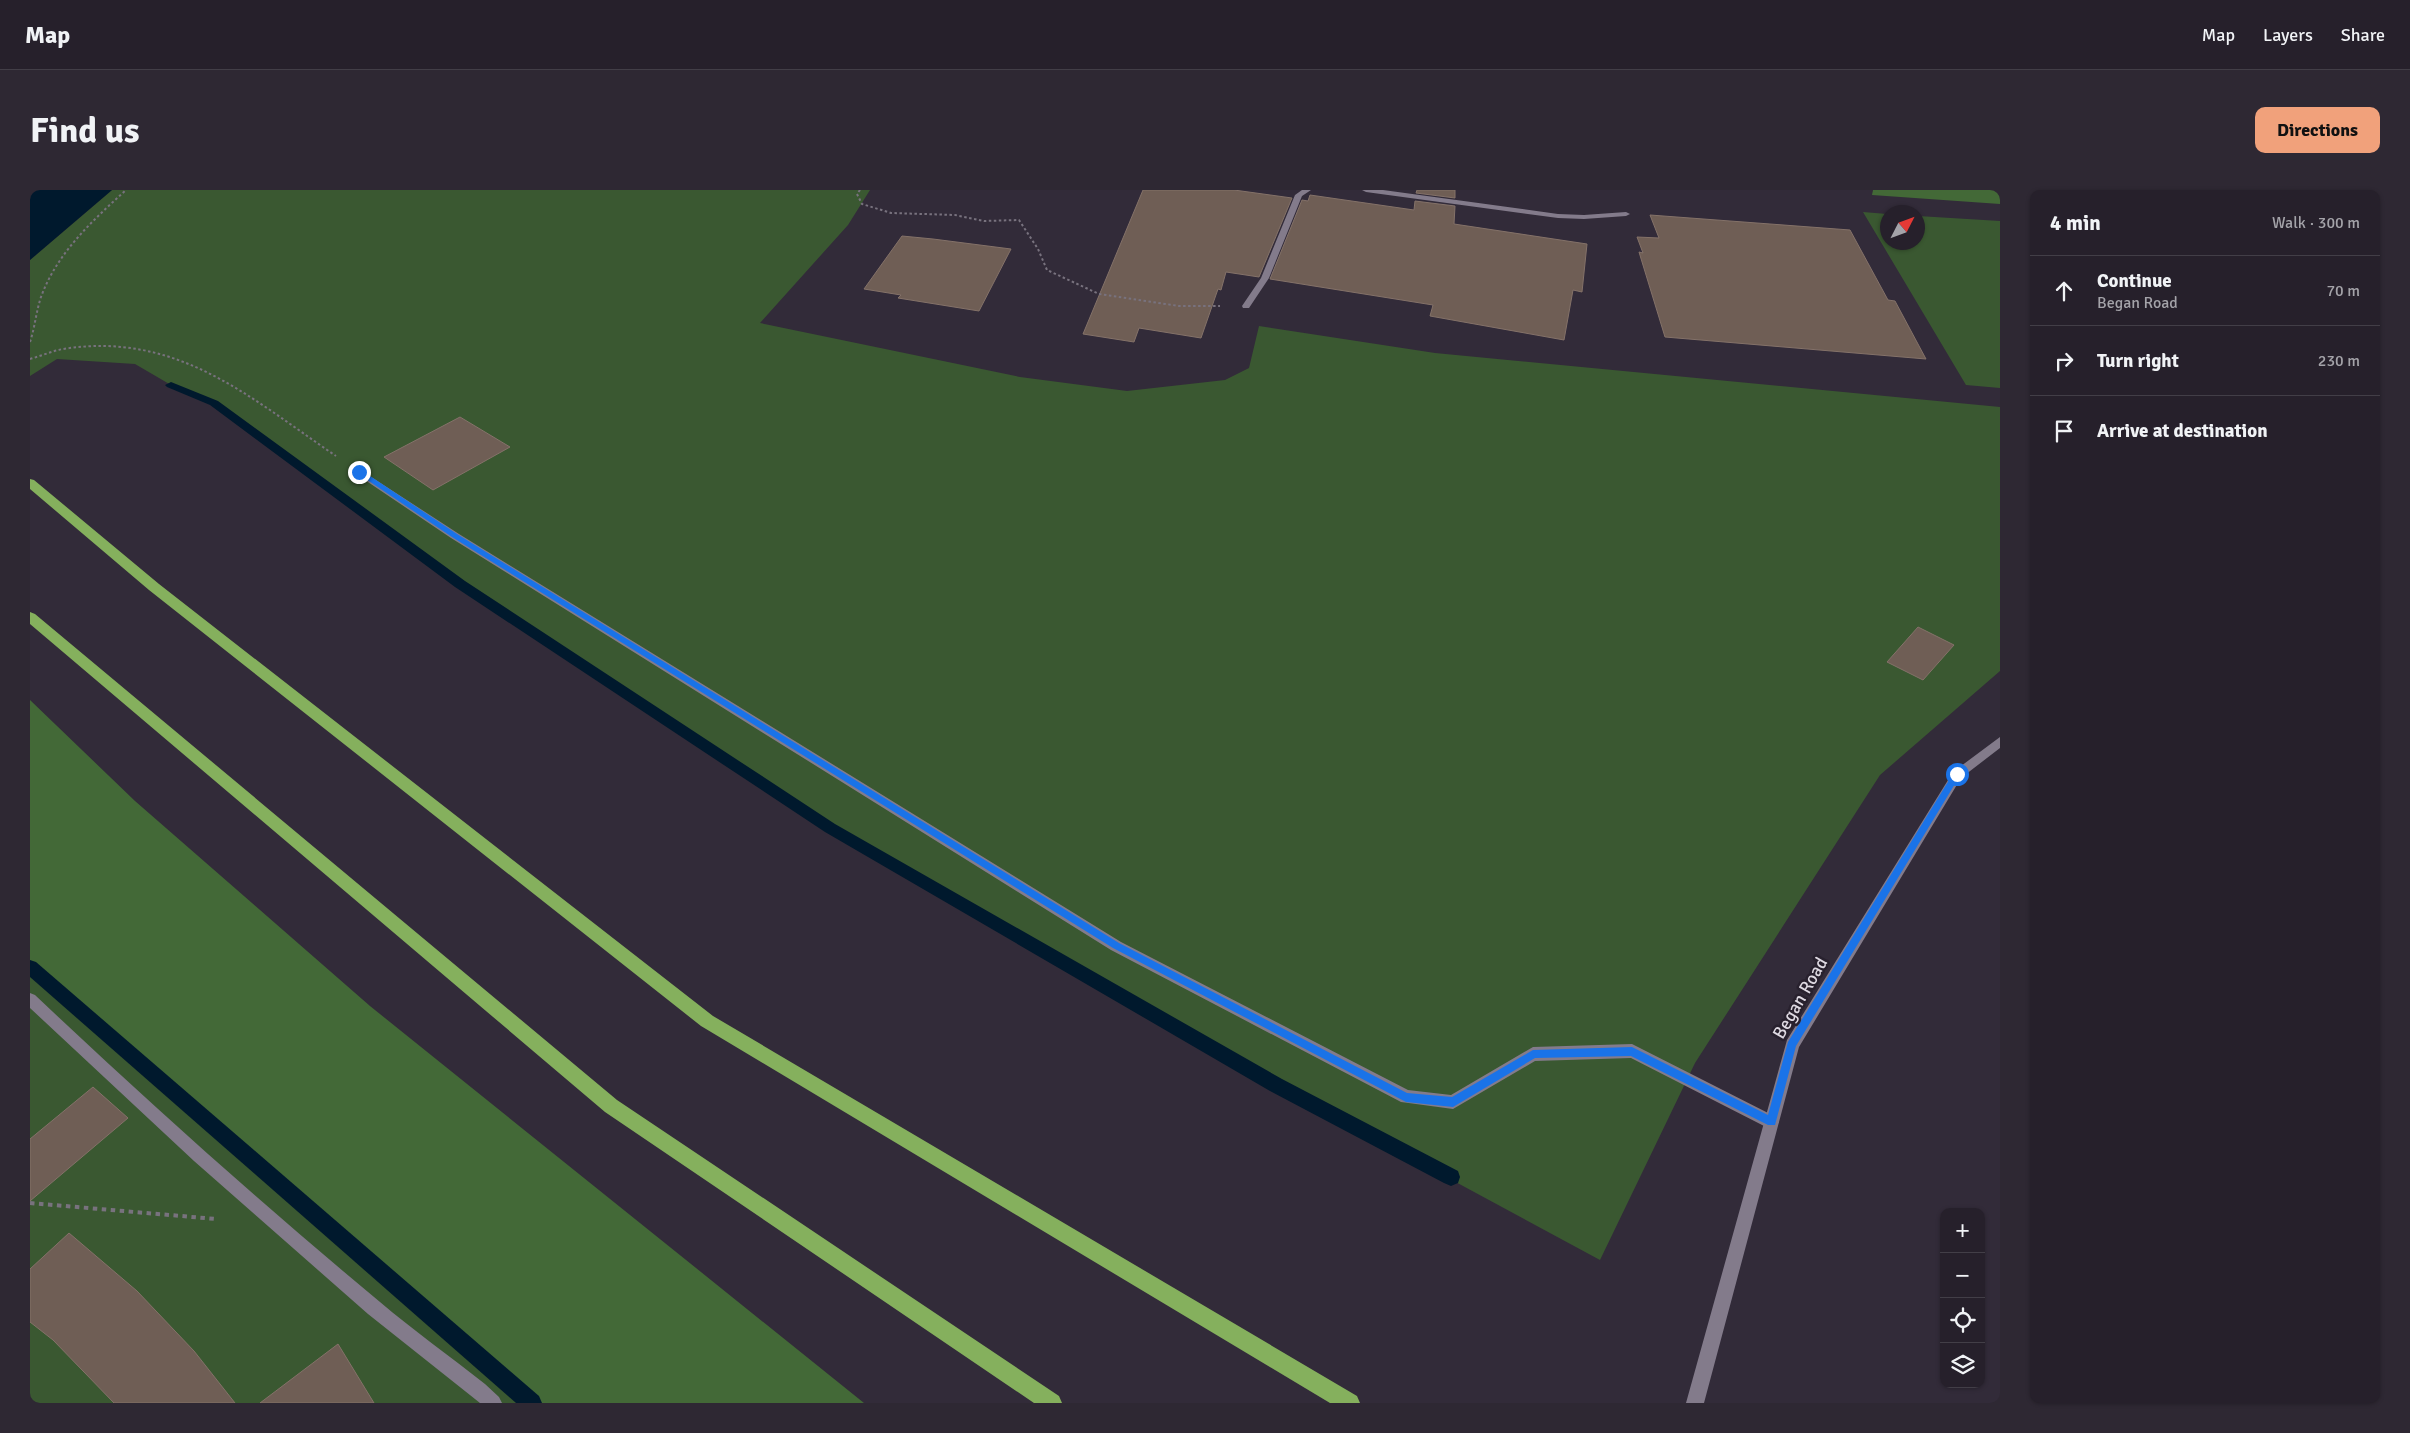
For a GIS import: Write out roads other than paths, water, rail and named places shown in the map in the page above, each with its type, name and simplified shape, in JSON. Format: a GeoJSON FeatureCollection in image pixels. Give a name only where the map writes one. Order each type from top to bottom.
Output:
{"type":"FeatureCollection","features":[{"type":"Feature","properties":{"kind":"highway"},"geometry":{"type":"LineString","coordinates":[[33,486],[154,587],[707,1021],[1350,1403]]}},
{"type":"Feature","properties":{"kind":"highway"},"geometry":{"type":"LineString","coordinates":[[30,616],[611,1106],[1052,1403]]}},
{"type":"Feature","properties":{"kind":"street"},"geometry":{"type":"LineString","coordinates":[[1246,306],[1265,278],[1299,195],[1307,190]]}},
{"type":"Feature","properties":{"kind":"street"},"geometry":{"type":"LineString","coordinates":[[1366,190],[1558,216],[1584,217],[1626,214]]}},
{"type":"Feature","properties":{"kind":"street"},"geometry":{"type":"LineString","coordinates":[[359,472],[455,536],[1116,946],[1406,1097],[1453,1102],[1533,1054],[1632,1052],[1771,1122]]}},
{"type":"Feature","properties":{"kind":"street","name":"Began Road"},"geometry":{"type":"LineString","coordinates":[[1695,1403],[1792,1045],[1957,774],[2000,742]]}},
{"type":"Feature","properties":{"kind":"street"},"geometry":{"type":"LineString","coordinates":[[30,999],[126,1092],[248,1200],[409,1338],[463,1376],[493,1403]]}},
{"type":"Feature","properties":{"kind":"water"},"geometry":{"type":"Polygon","coordinates":[[[30,190],[112,190],[30,260],[30,190]]]}},
{"type":"Feature","properties":{"kind":"waterway"},"geometry":{"type":"LineString","coordinates":[[171,385],[214,403],[460,584],[830,828],[1276,1085],[1451,1177]]}},
{"type":"Feature","properties":{"kind":"waterway"},"geometry":{"type":"LineString","coordinates":[[30,967],[532,1403]]}}]}
